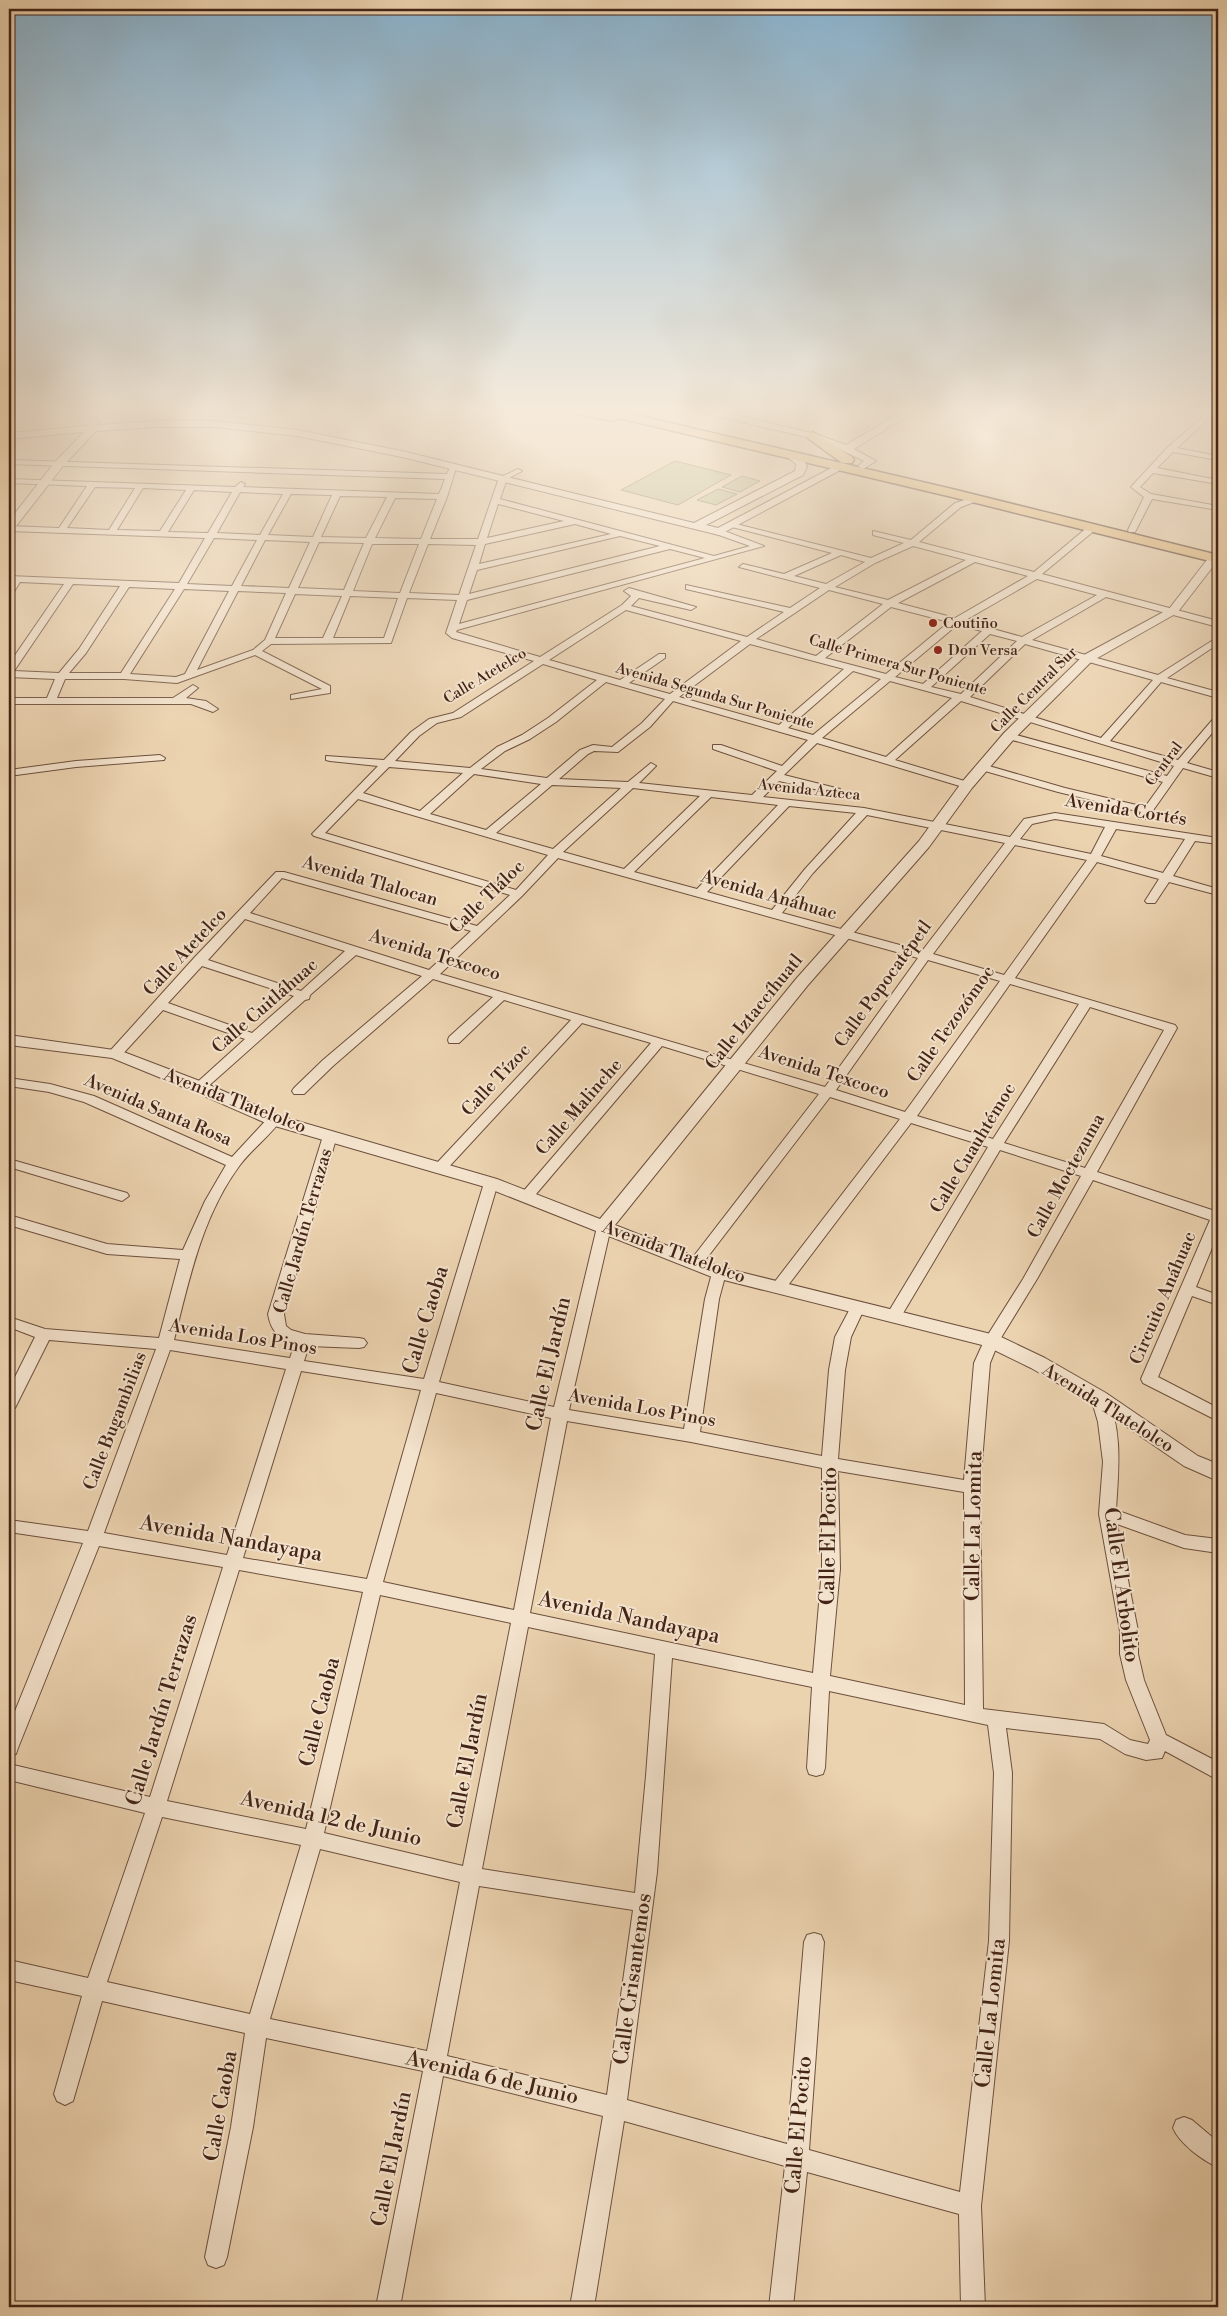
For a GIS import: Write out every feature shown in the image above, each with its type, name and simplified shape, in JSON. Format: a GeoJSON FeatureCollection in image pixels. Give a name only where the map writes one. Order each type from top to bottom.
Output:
{"type":"FeatureCollection","features":[{"type":"Feature","properties":{"kind":"main road"},"geometry":{"type":"LineString","coordinates":[[1052,518],[1217,556]]}},
{"type":"Feature","properties":{"kind":"main road"},"geometry":{"type":"LineString","coordinates":[[1079,518],[1132,530],[1217,556]]}},
{"type":"Feature","properties":{"kind":"street"},"geometry":{"type":"LineString","coordinates":[[9,529],[16,518]]}},
{"type":"Feature","properties":{"kind":"street"},"geometry":{"type":"LineString","coordinates":[[62,530],[70,518]]}},
{"type":"Feature","properties":{"kind":"street"},"geometry":{"type":"LineString","coordinates":[[112,531],[120,518]]}},
{"type":"Feature","properties":{"kind":"street"},"geometry":{"type":"LineString","coordinates":[[163,533],[172,518]]}},
{"type":"Feature","properties":{"kind":"street"},"geometry":{"type":"LineString","coordinates":[[124,676],[181,587],[220,518]]}},
{"type":"Feature","properties":{"kind":"street"},"geometry":{"type":"LineString","coordinates":[[190,674],[273,518]]}},
{"type":"Feature","properties":{"kind":"street"},"geometry":{"type":"LineString","coordinates":[[70,582],[9,672],[61,676],[124,676],[177,680],[256,652],[269,641],[326,518]]}},
{"type":"Feature","properties":{"kind":"street"},"geometry":{"type":"LineString","coordinates":[[327,641],[380,518]]}},
{"type":"Feature","properties":{"kind":"street"},"geometry":{"type":"LineString","coordinates":[[269,641],[388,641],[403,595],[435,518]]}},
{"type":"Feature","properties":{"kind":"street"},"geometry":{"type":"LineString","coordinates":[[454,632],[472,568],[482,542],[497,518]]}},
{"type":"Feature","properties":{"kind":"street"},"geometry":{"type":"LineString","coordinates":[[557,518],[714,558]]}},
{"type":"Feature","properties":{"kind":"street"},"geometry":{"type":"LineString","coordinates":[[454,632],[618,584],[760,546],[719,532],[664,518]]}},
{"type":"Feature","properties":{"kind":"street"},"geometry":{"type":"LineString","coordinates":[[709,518],[872,561]]}},
{"type":"Feature","properties":{"kind":"street"},"geometry":{"type":"LineString","coordinates":[[719,532],[748,518]]}},
{"type":"Feature","properties":{"kind":"street"},"geometry":{"type":"LineString","coordinates":[[487,835],[584,752],[593,748],[614,750],[646,725],[671,698],[750,639],[828,587],[872,561],[912,543],[942,518]]}},
{"type":"Feature","properties":{"kind":"street"},"geometry":{"type":"LineString","coordinates":[[1132,530],[1138,518]]}},
{"type":"Feature","properties":{"kind":"street"},"geometry":{"type":"LineString","coordinates":[[696,526],[712,519]]}},
{"type":"Feature","properties":{"kind":"street"},"geometry":{"type":"LineString","coordinates":[[9,529],[369,541],[482,542],[573,522]]}},
{"type":"Feature","properties":{"kind":"street"},"geometry":{"type":"LineString","coordinates":[[754,799],[815,739],[955,622],[1035,576],[1092,528]]}},
{"type":"Feature","properties":{"kind":"street"},"geometry":{"type":"LineString","coordinates":[[876,533],[1218,624]]}},
{"type":"Feature","properties":{"kind":"street"},"geometry":{"type":"LineString","coordinates":[[472,568],[619,534]]}},
{"type":"Feature","properties":{"kind":"street"},"geometry":{"type":"LineString","coordinates":[[9,593],[14,579],[463,598],[667,547]]}},
{"type":"Feature","properties":{"kind":"street"},"geometry":{"type":"LineString","coordinates":[[785,577],[840,553]]}},
{"type":"Feature","properties":{"kind":"street","name":"Calle Central Sur"},"geometry":{"type":"LineString","coordinates":[[938,825],[967,785],[1009,736],[1088,658],[1173,612],[1217,556]]}},
{"type":"Feature","properties":{"kind":"street"},"geometry":{"type":"LineString","coordinates":[[819,658],[890,603],[974,560]]}},
{"type":"Feature","properties":{"kind":"street"},"geometry":{"type":"LineString","coordinates":[[743,568],[890,603],[1218,695]]}},
{"type":"Feature","properties":{"kind":"street"},"geometry":{"type":"LineString","coordinates":[[50,702],[61,676],[83,652],[126,584]]}},
{"type":"Feature","properties":{"kind":"street"},"geometry":{"type":"LineString","coordinates":[[618,584],[636,596],[651,597],[691,607]]}},
{"type":"Feature","properties":{"kind":"street"},"geometry":{"type":"LineString","coordinates":[[688,587],[788,613]]}},
{"type":"Feature","properties":{"kind":"street"},"geometry":{"type":"LineString","coordinates":[[888,761],[1024,640],[1105,594]]}},
{"type":"Feature","properties":{"kind":"street","name":"Calle Atetelco"},"geometry":{"type":"LineString","coordinates":[[518,894],[318,834],[357,796],[415,734],[433,721],[457,714],[625,607],[636,596]]}},
{"type":"Feature","properties":{"kind":"street","name":"Calle Primera Sur Poniente"},"geometry":{"type":"LineString","coordinates":[[625,607],[961,697],[1103,742],[1218,775]]}},
{"type":"Feature","properties":{"kind":"street"},"geometry":{"type":"LineString","coordinates":[[924,688],[989,630]]}},
{"type":"Feature","properties":{"kind":"street","name":"Avenida Segunda Sur Poniente"},"geometry":{"type":"LineString","coordinates":[[454,632],[603,680],[782,728],[967,785]]}},
{"type":"Feature","properties":{"kind":"street"},"geometry":{"type":"LineString","coordinates":[[1103,742],[1159,679],[1218,640]]}},
{"type":"Feature","properties":{"kind":"street"},"geometry":{"type":"LineString","coordinates":[[256,652],[327,688],[327,691],[322,693],[295,697]]}},
{"type":"Feature","properties":{"kind":"street"},"geometry":{"type":"LineString","coordinates":[[621,684],[662,656]]}},
{"type":"Feature","properties":{"kind":"street"},"geometry":{"type":"LineString","coordinates":[[782,728],[851,668]]}},
{"type":"Feature","properties":{"kind":"street"},"geometry":{"type":"LineString","coordinates":[[422,815],[472,771],[502,749],[526,738],[552,720],[603,680]]}},
{"type":"Feature","properties":{"kind":"street"},"geometry":{"type":"LineString","coordinates":[[175,701],[193,688]]}},
{"type":"Feature","properties":{"kind":"street"},"geometry":{"type":"LineString","coordinates":[[9,701],[175,701],[202,703],[213,709]]}},
{"type":"Feature","properties":{"kind":"street","name":"Central"},"geometry":{"type":"LineString","coordinates":[[1135,827],[1181,764],[1218,720]]}},
{"type":"Feature","properties":{"kind":"street"},"geometry":{"type":"LineString","coordinates":[[1009,736],[1169,780]]}},
{"type":"Feature","properties":{"kind":"street"},"geometry":{"type":"LineString","coordinates":[[717,747],[781,773],[836,791]]}},
{"type":"Feature","properties":{"kind":"street"},"geometry":{"type":"LineString","coordinates":[[9,774],[76,764],[160,758]]}},
{"type":"Feature","properties":{"kind":"street","name":"Avenida Azteca"},"geometry":{"type":"LineString","coordinates":[[330,758],[472,771],[550,782],[630,785],[864,811],[1094,858],[1218,892]]}},
{"type":"Feature","properties":{"kind":"street","name":"Calle Tláloc"},"geometry":{"type":"LineString","coordinates":[[299,1091],[328,1063],[431,975],[518,894],[556,853],[651,766]]}},
{"type":"Feature","properties":{"kind":"street"},"geometry":{"type":"LineString","coordinates":[[982,767],[1148,811]]}},
{"type":"Feature","properties":{"kind":"street"},"geometry":{"type":"LineString","coordinates":[[627,873],[708,794]]}},
{"type":"Feature","properties":{"kind":"street","name":"Avenida Anáhuac"},"geometry":{"type":"LineString","coordinates":[[357,796],[487,835],[1087,1002],[1171,1028]]}},
{"type":"Feature","properties":{"kind":"street"},"geometry":{"type":"LineString","coordinates":[[700,893],[787,802]]}},
{"type":"Feature","properties":{"kind":"street"},"geometry":{"type":"LineString","coordinates":[[774,915],[809,871],[864,811]]}},
{"type":"Feature","properties":{"kind":"street","name":"Avenida Cortés"},"geometry":{"type":"LineString","coordinates":[[1028,821],[1056,816],[1218,841]]}},
{"type":"Feature","properties":{"kind":"street","name":"Calle Popocatépetl"},"geometry":{"type":"LineString","coordinates":[[695,1264],[827,1093],[925,956],[1014,842],[1028,821]]}},
{"type":"Feature","properties":{"kind":"street","name":"Calle Iztaccíhuatl"},"geometry":{"type":"LineString","coordinates":[[604,1227],[738,1064],[802,982],[924,844],[938,825]]}},
{"type":"Feature","properties":{"kind":"street","name":"Calle Tezozómoc"},"geometry":{"type":"LineString","coordinates":[[778,1288],[908,1118],[1094,858],[1112,825]]}},
{"type":"Feature","properties":{"kind":"street"},"geometry":{"type":"LineString","coordinates":[[1151,901],[1191,838]]}},
{"type":"Feature","properties":{"kind":"street","name":"Calle Atetelco"},"geometry":{"type":"LineString","coordinates":[[115,1054],[198,961],[244,915],[280,874]]}},
{"type":"Feature","properties":{"kind":"street","name":"Avenida Tlalocan"},"geometry":{"type":"LineString","coordinates":[[280,874],[479,930]]}},
{"type":"Feature","properties":{"kind":"street","name":"Avenida Texcoco"},"geometry":{"type":"LineString","coordinates":[[244,915],[431,975],[738,1064],[1090,1174],[1218,1221]]}},
{"type":"Feature","properties":{"kind":"street","name":"Calle Cuitláhuac"},"geometry":{"type":"LineString","coordinates":[[199,1087],[305,996],[354,950]]}},
{"type":"Feature","properties":{"kind":"street"},"geometry":{"type":"LineString","coordinates":[[198,961],[305,996]]}},
{"type":"Feature","properties":{"kind":"street"},"geometry":{"type":"LineString","coordinates":[[454,1040],[502,995]]}},
{"type":"Feature","properties":{"kind":"street","name":"Calle Cuauhtémoc"},"geometry":{"type":"LineString","coordinates":[[894,1316],[996,1145],[1087,1002]]}},
{"type":"Feature","properties":{"kind":"street"},"geometry":{"type":"LineString","coordinates":[[159,1004],[254,1038]]}},
{"type":"Feature","properties":{"kind":"street","name":"Calle Tízoc"},"geometry":{"type":"LineString","coordinates":[[441,1167],[579,1018]]}},
{"type":"Feature","properties":{"kind":"street","name":"Calle Moctezuma"},"geometry":{"type":"LineString","coordinates":[[992,1341],[1090,1174],[1171,1028]]}},
{"type":"Feature","properties":{"kind":"street","name":"Avenida Tlatelolco"},"geometry":{"type":"LineString","coordinates":[[9,1040],[115,1054],[199,1087],[274,1120],[491,1183],[718,1273],[992,1341],[1038,1363],[1099,1398],[1191,1461],[1218,1473]]}},
{"type":"Feature","properties":{"kind":"street","name":"Calle Malinche"},"geometry":{"type":"LineString","coordinates":[[526,1197],[660,1041]]}},
{"type":"Feature","properties":{"kind":"street","name":"Avenida Santa Rosa"},"geometry":{"type":"LineString","coordinates":[[9,1082],[50,1088],[89,1099],[234,1163]]}},
{"type":"Feature","properties":{"kind":"street","name":"Calle Bugambilias"},"geometry":{"type":"LineString","coordinates":[[9,1748],[74,1592],[92,1538],[165,1344],[188,1255],[212,1201],[234,1163],[274,1120]]}},
{"type":"Feature","properties":{"kind":"street","name":"Calle Jardín Terrazas"},"geometry":{"type":"LineString","coordinates":[[330,1136],[276,1314],[281,1331],[303,1340],[359,1343]]}},
{"type":"Feature","properties":{"kind":"street"},"geometry":{"type":"LineString","coordinates":[[9,1163],[122,1196]]}},
{"type":"Feature","properties":{"kind":"street","name":"Calle Caoba"},"geometry":{"type":"LineString","coordinates":[[216,2257],[242,2127],[257,2026],[313,1839],[374,1587],[430,1386],[491,1183]]}},
{"type":"Feature","properties":{"kind":"street"},"geometry":{"type":"LineString","coordinates":[[9,1220],[107,1249],[188,1255]]}},
{"type":"Feature","properties":{"kind":"street","name":"Circuito Anáhuac"},"geometry":{"type":"LineString","coordinates":[[1218,1221],[1186,1289],[1149,1378],[1218,1415]]}},
{"type":"Feature","properties":{"kind":"street","name":"Calle El Jardín"},"geometry":{"type":"LineString","coordinates":[[388,2307],[560,1414],[604,1227]]}},
{"type":"Feature","properties":{"kind":"street"},"geometry":{"type":"LineString","coordinates":[[691,1436],[712,1299],[718,1273]]}},
{"type":"Feature","properties":{"kind":"street"},"geometry":{"type":"LineString","coordinates":[[1186,1289],[1218,1300]]}},
{"type":"Feature","properties":{"kind":"street","name":"Calle El Pocito"},"geometry":{"type":"LineString","coordinates":[[816,1768],[821,1680],[831,1569],[830,1464],[837,1370],[843,1337],[858,1307]]}},
{"type":"Feature","properties":{"kind":"street","name":"Avenida Los Pinos"},"geometry":{"type":"LineString","coordinates":[[9,1322],[44,1334],[165,1344],[430,1386],[560,1414],[691,1436],[830,1464],[972,1487]]}},
{"type":"Feature","properties":{"kind":"street"},"geometry":{"type":"LineString","coordinates":[[9,1404],[44,1334]]}},
{"type":"Feature","properties":{"kind":"street","name":"Calle Jardín Terrazas"},"geometry":{"type":"LineString","coordinates":[[65,2094],[95,1988],[156,1807],[303,1340]]}},
{"type":"Feature","properties":{"kind":"street","name":"Calle La Lomita"},"geometry":{"type":"LineString","coordinates":[[974,1713],[972,1487],[982,1363],[992,1341]]}},
{"type":"Feature","properties":{"kind":"street","name":"Calle El Arbolito"},"geometry":{"type":"LineString","coordinates":[[1099,1398],[1106,1422],[1111,1462],[1108,1514],[1129,1631],[1129,1654],[1135,1680],[1158,1740]]}},
{"type":"Feature","properties":{"kind":"street"},"geometry":{"type":"LineString","coordinates":[[1108,1514],[1184,1541],[1218,1546]]}},
{"type":"Feature","properties":{"kind":"street","name":"Avenida Nandayapa"},"geometry":{"type":"LineString","coordinates":[[9,1526],[92,1538],[231,1564],[374,1587],[821,1680],[996,1719],[1104,1732],[1125,1746],[1146,1752],[1156,1752],[1158,1740]]}},
{"type":"Feature","properties":{"kind":"street","name":"Calle Crisantemos"},"geometry":{"type":"LineString","coordinates":[[582,2307],[616,2108],[644,1903],[657,1770],[664,1648]]}},
{"type":"Feature","properties":{"kind":"street","name":"Calle La Lomita"},"geometry":{"type":"LineString","coordinates":[[974,2307],[970,2206],[999,1941],[1003,1773],[996,1719]]}},
{"type":"Feature","properties":{"kind":"street"},"geometry":{"type":"LineString","coordinates":[[1158,1740],[1196,1758],[1218,1772]]}},
{"type":"Feature","properties":{"kind":"street"},"geometry":{"type":"LineString","coordinates":[[1196,1758],[1218,1764]]}},
{"type":"Feature","properties":{"kind":"street","name":"Avenida 12 de Junio"},"geometry":{"type":"LineString","coordinates":[[9,1772],[156,1807],[313,1839],[470,1876],[644,1903]]}},
{"type":"Feature","properties":{"kind":"street","name":"Calle El Pocito"},"geometry":{"type":"LineString","coordinates":[[781,2307],[797,2158],[814,1942]]}},
{"type":"Feature","properties":{"kind":"street","name":"Avenida 6 de Junio"},"geometry":{"type":"LineString","coordinates":[[9,1970],[257,2026],[434,2063],[616,2108],[970,2206]]}},
{"type":"Feature","properties":{"kind":"street"},"geometry":{"type":"LineString","coordinates":[[1184,2128],[1218,2156]]}},
{"type":"Feature","properties":{"kind":"place","name":"Coutiño"},"geometry":{"type":"Point","coordinates":[933,623]}},
{"type":"Feature","properties":{"kind":"place","name":"Don Versa"},"geometry":{"type":"Point","coordinates":[938,650]}}]}
